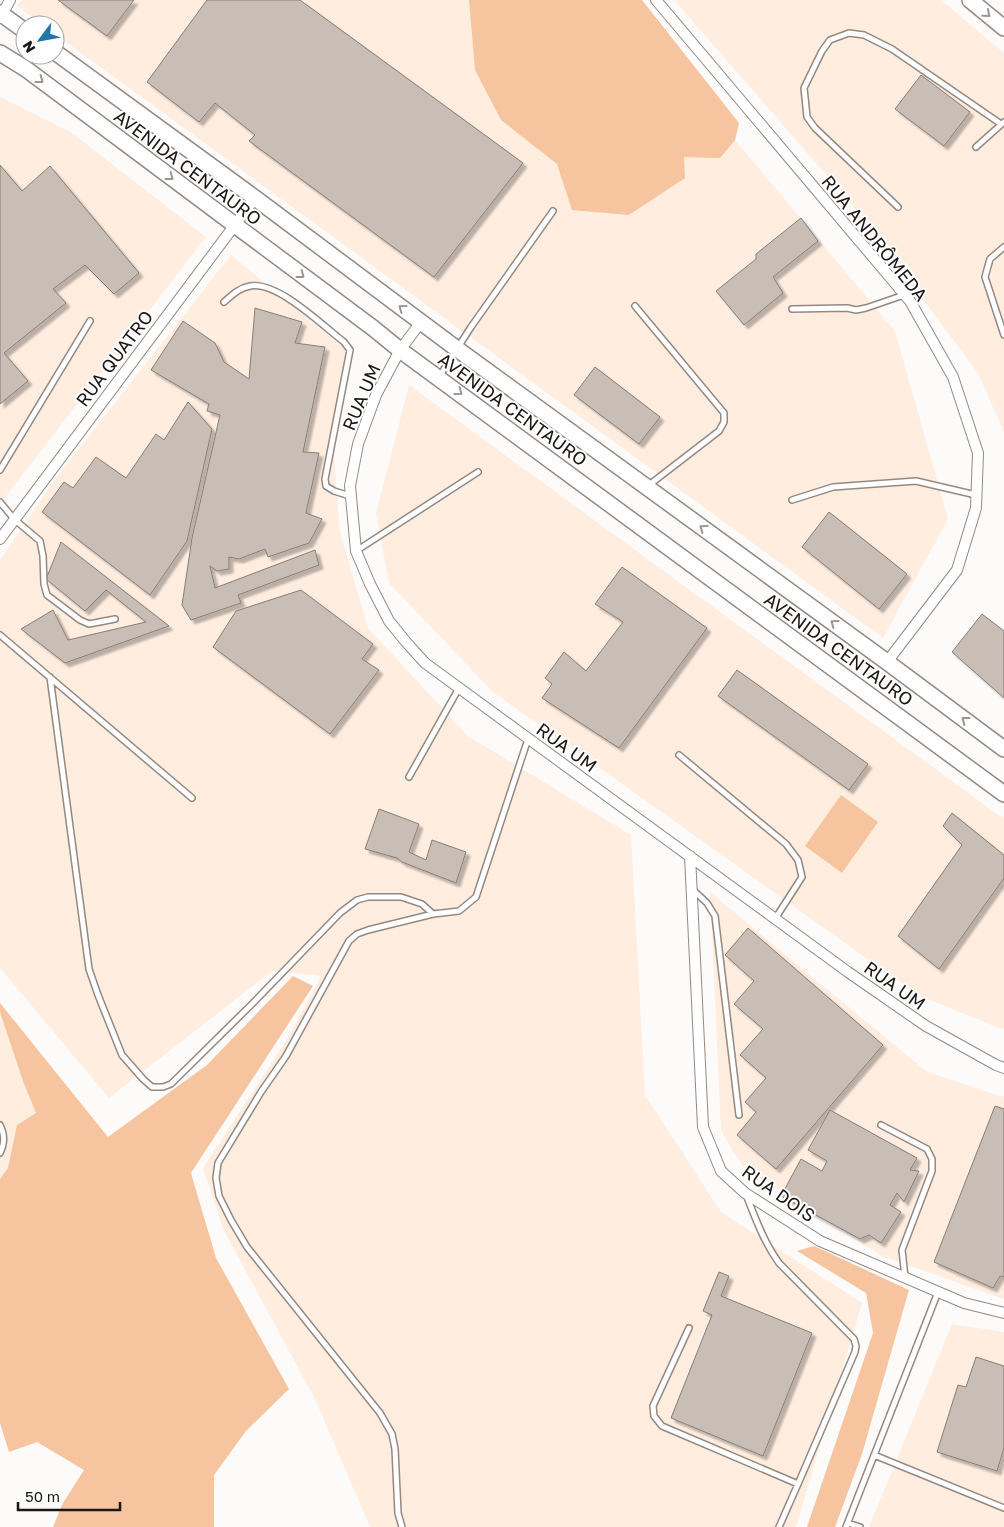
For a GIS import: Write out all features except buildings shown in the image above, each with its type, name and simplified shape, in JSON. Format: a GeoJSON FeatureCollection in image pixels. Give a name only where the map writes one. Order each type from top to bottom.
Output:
{"type":"FeatureCollection","features":[{"type":"Feature","properties":{"kind":"street"},"geometry":{"type":"LineString","coordinates":[[10,0],[1,16],[15,25]]}},
{"type":"Feature","properties":{"kind":"street","name":"RUA ANDRÔMEDA"},"geometry":{"type":"LineString","coordinates":[[656,0],[910,302],[953,376],[978,453],[976,508],[957,570],[887,662]]}},
{"type":"Feature","properties":{"kind":"street"},"geometry":{"type":"LineString","coordinates":[[970,0],[1004,28]]}},
{"type":"Feature","properties":{"kind":"street","name":"AVENIDA CENTAURO"},"geometry":{"type":"LineString","coordinates":[[0,53],[26,69],[400,350],[1004,794]]}},
{"type":"Feature","properties":{"kind":"street","name":"AVENIDA CENTAURO"},"geometry":{"type":"LineString","coordinates":[[65,59],[255,198],[456,349],[1004,749]]}},
{"type":"Feature","properties":{"kind":"street","name":"RUA QUATRO"},"geometry":{"type":"LineString","coordinates":[[0,539],[255,198]]}},
{"type":"Feature","properties":{"kind":"street","name":"RUA UM"},"geometry":{"type":"LineString","coordinates":[[420,322],[400,350],[376,395],[358,444],[350,486],[356,551],[389,621],[425,663],[775,919],[926,1026],[1004,1068]]}},
{"type":"Feature","properties":{"kind":"street","name":"RUA DOIS"},"geometry":{"type":"LineString","coordinates":[[690,856],[703,1127],[721,1170],[745,1193],[820,1241],[964,1303],[1004,1313]]}},
{"type":"Feature","properties":{"kind":"lane"},"geometry":{"type":"LineString","coordinates":[[898,207],[815,128],[807,117],[804,88],[822,51],[830,40],[848,33],[864,35],[892,49],[1002,123],[976,146]]}},
{"type":"Feature","properties":{"kind":"lane"},"geometry":{"type":"LineString","coordinates":[[439,377],[456,349],[553,211]]}},
{"type":"Feature","properties":{"kind":"lane"},"geometry":{"type":"LineString","coordinates":[[1004,247],[990,259],[985,277],[1004,335]]}},
{"type":"Feature","properties":{"kind":"lane"},"geometry":{"type":"LineString","coordinates":[[224,302],[236,292],[251,286],[282,293],[344,342],[350,350],[325,479],[326,486],[334,492],[351,496]]}},
{"type":"Feature","properties":{"kind":"lane"},"geometry":{"type":"LineString","coordinates":[[792,309],[847,308],[856,310],[904,295]]}},
{"type":"Feature","properties":{"kind":"lane"},"geometry":{"type":"LineString","coordinates":[[635,306],[724,413],[724,422],[718,430],[647,487]]}},
{"type":"Feature","properties":{"kind":"lane"},"geometry":{"type":"LineString","coordinates":[[0,470],[90,321]]}},
{"type":"Feature","properties":{"kind":"lane"},"geometry":{"type":"LineString","coordinates":[[356,551],[478,472]]}},
{"type":"Feature","properties":{"kind":"lane"},"geometry":{"type":"LineString","coordinates":[[792,500],[833,487],[916,482],[976,495]]}},
{"type":"Feature","properties":{"kind":"lane"},"geometry":{"type":"LineString","coordinates":[[0,502],[14,519],[40,541],[43,556],[44,584],[47,595],[80,620],[89,624],[115,619]]}},
{"type":"Feature","properties":{"kind":"lane"},"geometry":{"type":"LineString","coordinates":[[0,636],[192,798]]}},
{"type":"Feature","properties":{"kind":"lane"},"geometry":{"type":"LineString","coordinates":[[50,677],[89,968],[122,1055],[143,1080],[152,1087],[163,1087],[171,1084],[253,1004],[340,913],[357,900],[368,897],[401,897],[422,904],[433,914]]}},
{"type":"Feature","properties":{"kind":"lane"},"geometry":{"type":"LineString","coordinates":[[409,777],[459,688]]}},
{"type":"Feature","properties":{"kind":"lane"},"geometry":{"type":"LineString","coordinates":[[402,1527],[398,1513],[395,1449],[392,1434],[380,1413],[247,1247],[219,1196],[216,1178],[218,1164],[261,1092],[286,1056],[349,941],[357,934],[368,930],[433,914],[459,911],[476,897],[529,739]]}},
{"type":"Feature","properties":{"kind":"lane"},"geometry":{"type":"LineString","coordinates":[[679,755],[786,844],[798,860],[802,877],[775,919]]}},
{"type":"Feature","properties":{"kind":"lane"},"geometry":{"type":"LineString","coordinates":[[691,889],[708,903],[715,916],[739,1114]]}},
{"type":"Feature","properties":{"kind":"lane"},"geometry":{"type":"LineString","coordinates":[[0,1125],[4,1137],[4,1147],[0,1153]]}},
{"type":"Feature","properties":{"kind":"lane"},"geometry":{"type":"LineString","coordinates":[[882,1125],[927,1149],[932,1159],[932,1171],[902,1250],[905,1278]]}},
{"type":"Feature","properties":{"kind":"lane"},"geometry":{"type":"LineString","coordinates":[[745,1193],[758,1227],[774,1256],[854,1339],[856,1346],[779,1527]]}},
{"type":"Feature","properties":{"kind":"lane"},"geometry":{"type":"LineString","coordinates":[[860,1527],[847,1525],[938,1292]]}},
{"type":"Feature","properties":{"kind":"lane"},"geometry":{"type":"LineString","coordinates":[[689,1328],[653,1406],[654,1416],[662,1426],[798,1484]]}},
{"type":"Feature","properties":{"kind":"lane"},"geometry":{"type":"LineString","coordinates":[[874,1455],[1004,1508]]}},
{"type":"Feature","properties":{"kind":"shaded area"},"geometry":{"type":"Polygon","coordinates":[[[22,0],[618,0],[895,331],[948,519],[883,638],[65,41],[65,15],[29,15],[17,6],[22,0]]]}},
{"type":"Feature","properties":{"kind":"shaded area"},"geometry":{"type":"Polygon","coordinates":[[[469,0],[642,0],[739,123],[735,140],[720,158],[684,157],[685,178],[629,215],[572,210],[557,164],[501,120],[475,70],[469,0]]]}},
{"type":"Feature","properties":{"kind":"shaded area"},"geometry":{"type":"Polygon","coordinates":[[[674,0],[941,0],[1004,53],[1004,432],[978,373],[849,201],[674,0]]]}},
{"type":"Feature","properties":{"kind":"shaded area"},"geometry":{"type":"Polygon","coordinates":[[[0,97],[72,133],[206,237],[0,504],[0,97]]]}},
{"type":"Feature","properties":{"kind":"shaded area"},"geometry":{"type":"Polygon","coordinates":[[[231,255],[347,351],[333,445],[340,532],[368,628],[468,736],[631,835],[645,1095],[721,1212],[862,1303],[796,1527],[370,1527],[315,1399],[223,1229],[203,1168],[287,1039],[321,976],[272,971],[109,1098],[0,968],[0,560],[56,478],[231,255]]]}},
{"type":"Feature","properties":{"kind":"shaded area"},"geometry":{"type":"Polygon","coordinates":[[[409,385],[1004,819],[1004,1030],[918,995],[493,692],[389,583],[376,513],[409,385]]]}},
{"type":"Feature","properties":{"kind":"shaded area"},"geometry":{"type":"Polygon","coordinates":[[[841,795],[878,822],[842,873],[805,846],[841,795]]]}},
{"type":"Feature","properties":{"kind":"shaded area"},"geometry":{"type":"Polygon","coordinates":[[[710,892],[927,1072],[1004,1097],[1004,1299],[882,1256],[743,1167],[721,1131],[710,892]]]}},
{"type":"Feature","properties":{"kind":"shaded area"},"geometry":{"type":"Polygon","coordinates":[[[293,976],[313,986],[191,1173],[216,1258],[289,1389],[246,1431],[214,1475],[214,1527],[53,1527],[63,1503],[84,1470],[37,1442],[9,1452],[0,1423],[0,1179],[8,1168],[17,1125],[36,1113],[23,1081],[0,1012],[0,1003],[108,1137],[207,1065],[293,976]]]}},
{"type":"Feature","properties":{"kind":"shaded area"},"geometry":{"type":"Polygon","coordinates":[[[0,1010],[51,1085],[0,1183],[0,1010]]]}},
{"type":"Feature","properties":{"kind":"shaded area"},"geometry":{"type":"Polygon","coordinates":[[[814,1246],[909,1290],[862,1454],[835,1527],[807,1527],[873,1333],[866,1293],[797,1251],[814,1246]]]}},
{"type":"Feature","properties":{"kind":"shaded area"},"geometry":{"type":"Polygon","coordinates":[[[952,1324],[1004,1332],[1004,1527],[869,1527],[952,1324]]]}}]}
